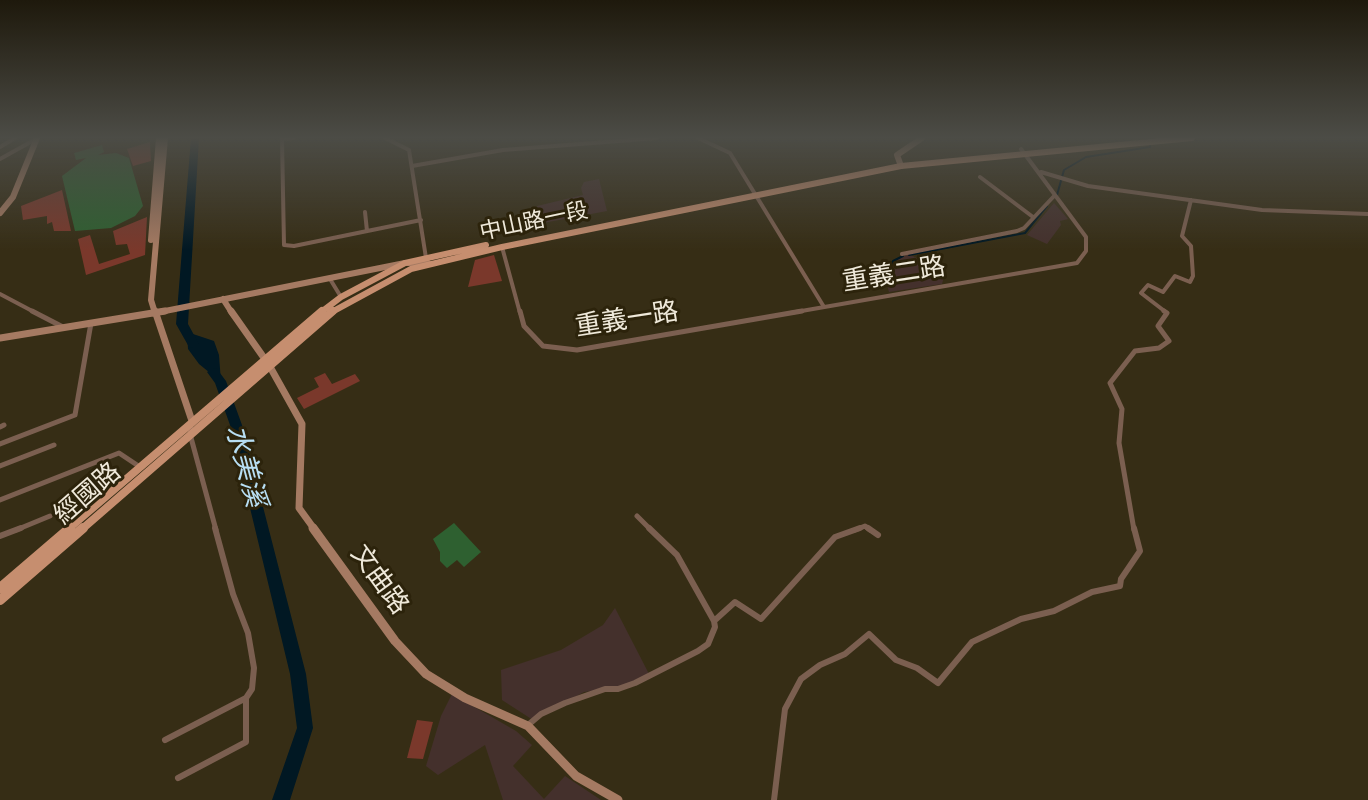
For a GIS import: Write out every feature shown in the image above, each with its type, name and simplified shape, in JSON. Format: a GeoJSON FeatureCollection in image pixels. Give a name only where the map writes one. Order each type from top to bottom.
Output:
{"type":"FeatureCollection","features":[{"type":"Feature","properties":{"kind":"main road","name":"中山路一段"},"geometry":{"type":"LineString","coordinates":[[427,260],[847,175]]}},
{"type":"Feature","properties":{"kind":"main road","name":"中山路一段"},"geometry":{"type":"LineString","coordinates":[[405,263],[502,247],[756,193]]}},
{"type":"Feature","properties":{"kind":"main road"},"geometry":{"type":"LineString","coordinates":[[266,363],[346,302],[427,260]]}},
{"type":"Feature","properties":{"kind":"main road"},"geometry":{"type":"LineString","coordinates":[[203,417],[341,297],[405,263]]}},
{"type":"Feature","properties":{"kind":"main road","name":"經國路"},"geometry":{"type":"LineString","coordinates":[[0,588],[192,421],[203,417]]}},
{"type":"Feature","properties":{"kind":"main road","name":"經國路"},"geometry":{"type":"LineString","coordinates":[[0,600],[190,434],[203,417]]}},
{"type":"Feature","properties":{"kind":"street"},"geometry":{"type":"LineString","coordinates":[[0,213],[13,197],[22,175]]}},
{"type":"Feature","properties":{"kind":"street"},"geometry":{"type":"LineString","coordinates":[[154,247],[150,239],[156,175]]}},
{"type":"Feature","properties":{"kind":"street"},"geometry":{"type":"LineString","coordinates":[[162,175],[151,300],[192,421],[190,434],[233,594],[248,633],[254,668],[252,689],[246,698],[165,740]]}},
{"type":"Feature","properties":{"kind":"street"},"geometry":{"type":"LineString","coordinates":[[283,175],[284,245],[294,246],[421,220]]}},
{"type":"Feature","properties":{"kind":"street"},"geometry":{"type":"LineString","coordinates":[[414,175],[427,260]]}},
{"type":"Feature","properties":{"kind":"street","name":"重義二路"},"geometry":{"type":"LineString","coordinates":[[745,175],[824,307],[1077,263],[1088,245],[1086,237],[1055,195]]}},
{"type":"Feature","properties":{"kind":"street"},"geometry":{"type":"LineString","coordinates":[[902,254],[1017,231],[1055,195],[1042,175]]}},
{"type":"Feature","properties":{"kind":"street"},"geometry":{"type":"LineString","coordinates":[[1051,175],[1088,186],[1262,210],[1368,214]]}},
{"type":"Feature","properties":{"kind":"street"},"geometry":{"type":"LineString","coordinates":[[980,177],[1033,217]]}},
{"type":"Feature","properties":{"kind":"street"},"geometry":{"type":"LineString","coordinates":[[774,800],[785,709],[801,679],[820,665],[845,654],[869,634],[896,660],[917,668],[938,683],[972,642],[1021,619],[1054,611],[1092,592],[1120,586],[1121,579],[1140,551],[1130,515],[1119,443],[1122,409],[1110,383],[1129,355],[1135,351],[1159,348],[1169,341],[1158,326],[1167,313],[1141,293],[1148,285],[1163,292],[1175,276],[1190,282],[1193,276],[1191,246],[1182,236],[1191,200]]}},
{"type":"Feature","properties":{"kind":"street"},"geometry":{"type":"LineString","coordinates":[[365,212],[367,231]]}},
{"type":"Feature","properties":{"kind":"street","name":"重義一路"},"geometry":{"type":"LineString","coordinates":[[502,247],[524,326],[543,346],[559,349],[577,350],[824,307]]}},
{"type":"Feature","properties":{"kind":"street","name":"中山路一段"},"geometry":{"type":"LineString","coordinates":[[154,313],[405,263]]}},
{"type":"Feature","properties":{"kind":"street"},"geometry":{"type":"LineString","coordinates":[[330,279],[341,297]]}},
{"type":"Feature","properties":{"kind":"street"},"geometry":{"type":"LineString","coordinates":[[0,294],[64,327]]}},
{"type":"Feature","properties":{"kind":"street","name":"文曲路"},"geometry":{"type":"LineString","coordinates":[[223,299],[302,424],[298,490],[302,512],[413,663],[465,698],[528,726],[576,776],[618,800]]}},
{"type":"Feature","properties":{"kind":"street"},"geometry":{"type":"LineString","coordinates":[[0,338],[154,313]]}},
{"type":"Feature","properties":{"kind":"street"},"geometry":{"type":"LineString","coordinates":[[0,444],[75,415],[91,323]]}},
{"type":"Feature","properties":{"kind":"street"},"geometry":{"type":"LineString","coordinates":[[0,466],[54,445]]}},
{"type":"Feature","properties":{"kind":"street"},"geometry":{"type":"LineString","coordinates":[[0,500],[119,453],[140,467]]}},
{"type":"Feature","properties":{"kind":"street"},"geometry":{"type":"LineString","coordinates":[[0,536],[50,516]]}},
{"type":"Feature","properties":{"kind":"street"},"geometry":{"type":"LineString","coordinates":[[528,726],[541,714],[565,703],[605,689],[618,689],[635,683],[708,644],[715,627],[714,621],[677,555],[637,516]]}},
{"type":"Feature","properties":{"kind":"street"},"geometry":{"type":"LineString","coordinates":[[714,621],[735,602],[761,619],[835,537],[865,526],[878,535]]}},
{"type":"Feature","properties":{"kind":"street"},"geometry":{"type":"LineString","coordinates":[[178,778],[246,742],[246,698]]}},
{"type":"Feature","properties":{"kind":"shaded area"},"geometry":{"type":"Polygon","coordinates":[[[599,179],[607,211],[543,223],[537,206],[583,195],[581,188],[584,182],[599,179]]]}},
{"type":"Feature","properties":{"kind":"shaded area"},"geometry":{"type":"Polygon","coordinates":[[[1054,203],[1068,219],[1060,221],[1061,225],[1047,244],[1027,235],[1054,203]]]}},
{"type":"Feature","properties":{"kind":"shaded area"},"geometry":{"type":"Polygon","coordinates":[[[909,254],[945,273],[942,284],[889,292],[887,285],[892,270],[898,259],[909,254]]]}},
{"type":"Feature","properties":{"kind":"shaded area"},"geometry":{"type":"Polygon","coordinates":[[[615,608],[649,674],[628,687],[584,692],[533,720],[502,700],[501,670],[561,650],[603,625],[615,608]]]}},
{"type":"Feature","properties":{"kind":"shaded area"},"geometry":{"type":"Polygon","coordinates":[[[452,694],[516,731],[532,745],[513,766],[544,799],[565,776],[601,800],[503,800],[485,745],[438,775],[426,766],[441,716],[452,694]]]}},
{"type":"Feature","properties":{"kind":"green space"},"geometry":{"type":"Polygon","coordinates":[[[134,175],[143,206],[135,216],[111,228],[75,231],[62,176],[134,175]]]}},
{"type":"Feature","properties":{"kind":"green space"},"geometry":{"type":"Polygon","coordinates":[[[454,523],[481,552],[464,567],[457,560],[447,568],[440,561],[440,552],[433,539],[454,523]]]}},
{"type":"Feature","properties":{"kind":"water"},"geometry":{"type":"Polygon","coordinates":[[[187,332],[214,341],[219,355],[221,382],[199,364],[188,349],[187,332]]]}},
{"type":"Feature","properties":{"kind":"building"},"geometry":{"type":"Polygon","coordinates":[[[62,190],[71,231],[54,231],[52,222],[47,224],[47,216],[23,220],[21,206],[62,190]]]}},
{"type":"Feature","properties":{"kind":"building"},"geometry":{"type":"Polygon","coordinates":[[[147,217],[145,255],[86,275],[78,239],[90,235],[99,264],[130,254],[127,244],[116,245],[113,231],[147,217]]]}},
{"type":"Feature","properties":{"kind":"building"},"geometry":{"type":"Polygon","coordinates":[[[494,255],[502,281],[468,287],[475,260],[494,255]]]}},
{"type":"Feature","properties":{"kind":"building"},"geometry":{"type":"Polygon","coordinates":[[[325,373],[332,384],[355,374],[360,381],[304,409],[297,398],[319,387],[314,378],[325,373]]]}},
{"type":"Feature","properties":{"kind":"building"},"geometry":{"type":"Polygon","coordinates":[[[417,720],[433,722],[423,759],[407,758],[417,720]]]}},
{"type":"Feature","properties":{"kind":"waterway","name":"水美溪"},"geometry":{"type":"LineString","coordinates":[[192,175],[182,324],[193,344]]}},
{"type":"Feature","properties":{"kind":"waterway"},"geometry":{"type":"LineString","coordinates":[[1057,195],[1063,175]]}},
{"type":"Feature","properties":{"kind":"waterway"},"geometry":{"type":"LineString","coordinates":[[909,255],[1025,233],[1047,206]]}},
{"type":"Feature","properties":{"kind":"waterway"},"geometry":{"type":"LineString","coordinates":[[885,276],[893,261],[903,256]]}},
{"type":"Feature","properties":{"kind":"waterway","name":"水美溪"},"geometry":{"type":"LineString","coordinates":[[213,372],[220,381],[236,425],[298,674],[305,728],[281,800]]}}]}
